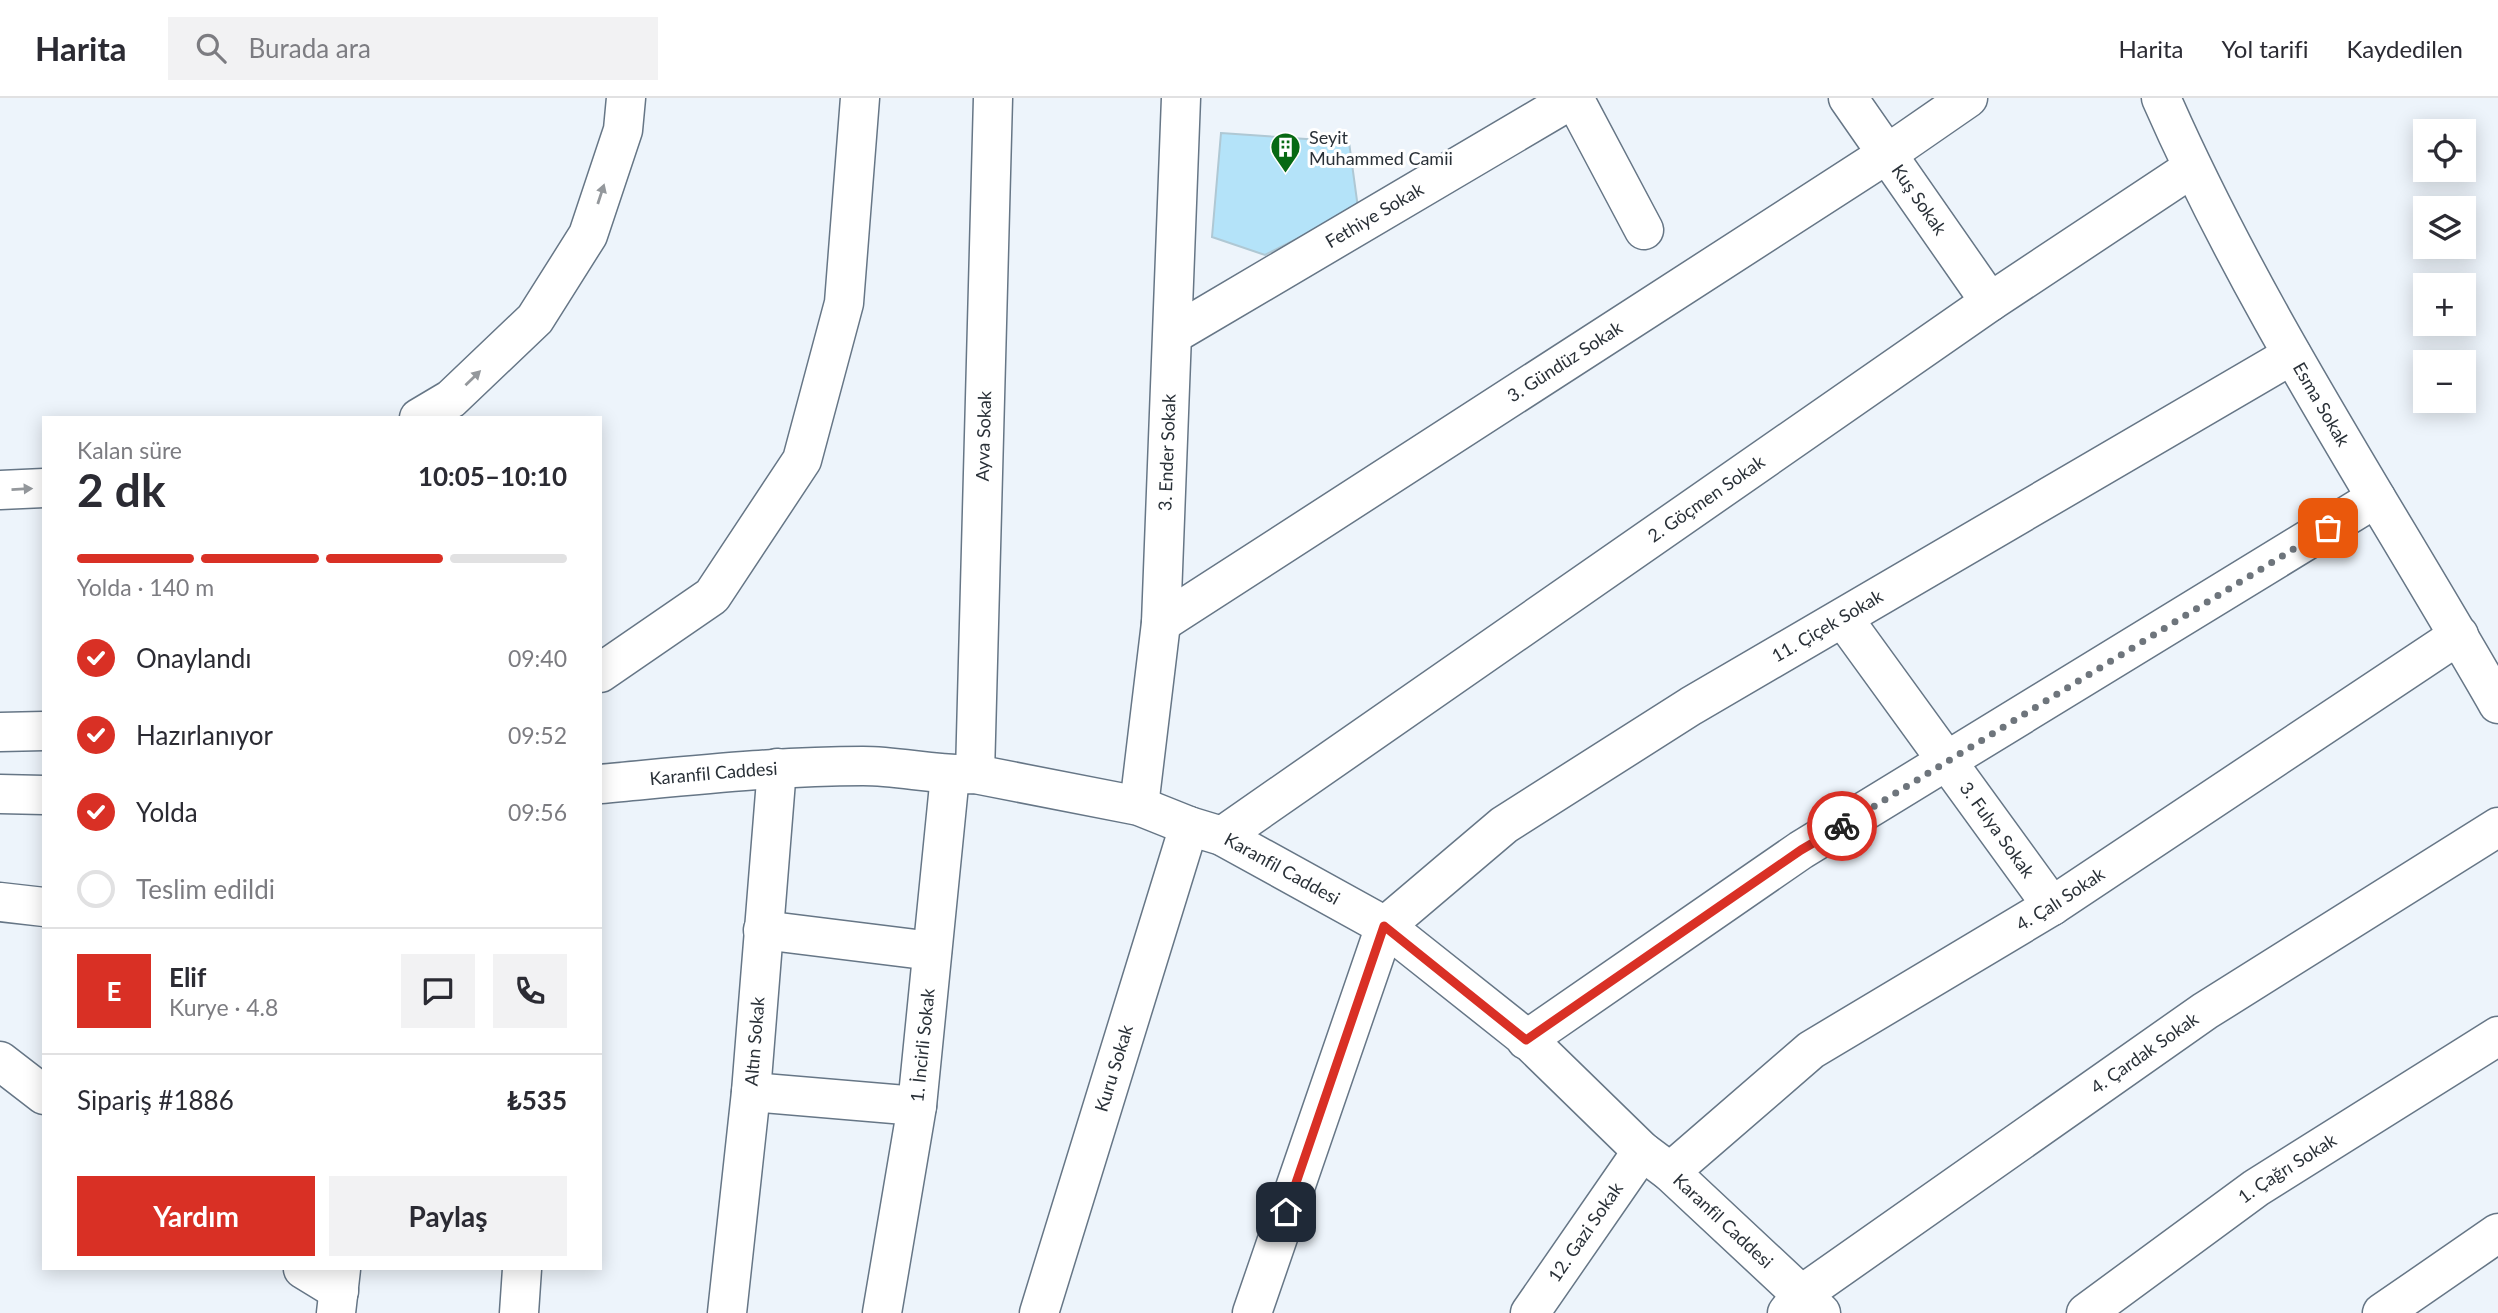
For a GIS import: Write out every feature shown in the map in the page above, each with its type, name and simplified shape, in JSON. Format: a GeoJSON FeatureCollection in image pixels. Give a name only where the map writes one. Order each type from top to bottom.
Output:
{"type":"FeatureCollection","features":[{"type":"Feature","properties":{"kind":"street"},"geometry":{"type":"LineString","coordinates":[[422,416],[451,399],[535,319],[588,235],[623,130],[626,98]]}},
{"type":"Feature","properties":{"kind":"street"},"geometry":{"type":"LineString","coordinates":[[602,672],[712,596],[802,460],[844,303],[860,98]]}},
{"type":"Feature","properties":{"kind":"street","name":"Ayva Sokak"},"geometry":{"type":"LineString","coordinates":[[963,774],[993,98]]}},
{"type":"Feature","properties":{"kind":"street","name":"3. Ender Sokak"},"geometry":{"type":"LineString","coordinates":[[1139,806],[1161,623],[1181,98]]}},
{"type":"Feature","properties":{"kind":"street"},"geometry":{"type":"LineString","coordinates":[[1574,98],[1643,230]]}},
{"type":"Feature","properties":{"kind":"street","name":"Fethiye Sokak"},"geometry":{"type":"LineString","coordinates":[[1174,334],[1574,98]]}},
{"type":"Feature","properties":{"kind":"street","name":"Kuş Sokak"},"geometry":{"type":"LineString","coordinates":[[1848,98],[1990,302]]}},
{"type":"Feature","properties":{"kind":"street","name":"3. Gündüz Sokak"},"geometry":{"type":"LineString","coordinates":[[1161,623],[1887,154],[1968,98]]}},
{"type":"Feature","properties":{"kind":"street","name":"Esma Sokak"},"geometry":{"type":"LineString","coordinates":[[2161,98],[2192,168],[2292,355],[2498,704]]}},
{"type":"Feature","properties":{"kind":"street","name":"2. Göçmen Sokak"},"geometry":{"type":"LineString","coordinates":[[1205,831],[2192,168]]}},
{"type":"Feature","properties":{"kind":"street","name":"11. Çiçek Sokak"},"geometry":{"type":"LineString","coordinates":[[1384,926],[1504,825],[1691,706],[2292,355]]}},
{"type":"Feature","properties":{"kind":"street"},"geometry":{"type":"LineString","coordinates":[[0,490],[42,488]]}},
{"type":"Feature","properties":{"kind":"street"},"geometry":{"type":"LineString","coordinates":[[1526,1040],[1801,850],[2376,498]]}},
{"type":"Feature","properties":{"kind":"street","name":"3. Fulya Sokak"},"geometry":{"type":"LineString","coordinates":[[1843,618],[2052,906]]}},
{"type":"Feature","properties":{"kind":"street","name":"4. Çalı Sokak"},"geometry":{"type":"LineString","coordinates":[[1656,1161],[1811,1050],[2052,906],[2459,635]]}},
{"type":"Feature","properties":{"kind":"street"},"geometry":{"type":"LineString","coordinates":[[0,732],[42,731]]}},
{"type":"Feature","properties":{"kind":"street","name":"Karanfil Caddesi"},"geometry":{"type":"LineString","coordinates":[[602,784],[777,768],[866,766],[963,774],[1139,806],[1205,831],[1384,926],[1526,1040],[1656,1161],[1803,1307]]}},
{"type":"Feature","properties":{"kind":"street","name":"Altın Sokak"},"geometry":{"type":"LineString","coordinates":[[727,1313],[751,1092],[777,768]]}},
{"type":"Feature","properties":{"kind":"street","name":"1. İncirli Sokak"},"geometry":{"type":"LineString","coordinates":[[882,1313],[916,1106],[932,951],[963,774]]}},
{"type":"Feature","properties":{"kind":"street"},"geometry":{"type":"LineString","coordinates":[[0,794],[42,795]]}},
{"type":"Feature","properties":{"kind":"street","name":"4. Çardak Sokak"},"geometry":{"type":"LineString","coordinates":[[1803,1307],[2205,1011],[2498,827]]}},
{"type":"Feature","properties":{"kind":"street","name":"Kuru Sokak"},"geometry":{"type":"LineString","coordinates":[[1039,1313],[1205,831]]}},
{"type":"Feature","properties":{"kind":"street"},"geometry":{"type":"LineString","coordinates":[[0,902],[42,907]]}},
{"type":"Feature","properties":{"kind":"street"},"geometry":{"type":"LineString","coordinates":[[1252,1313],[1384,926]]}},
{"type":"Feature","properties":{"kind":"street"},"geometry":{"type":"LineString","coordinates":[[763,930],[932,951]]}},
{"type":"Feature","properties":{"kind":"street","name":"1. Çağrı Sokak"},"geometry":{"type":"LineString","coordinates":[[2086,1313],[2256,1188],[2498,1036]]}},
{"type":"Feature","properties":{"kind":"street"},"geometry":{"type":"LineString","coordinates":[[0,1061],[42,1094]]}},
{"type":"Feature","properties":{"kind":"street"},"geometry":{"type":"LineString","coordinates":[[751,1092],[916,1106]]}},
{"type":"Feature","properties":{"kind":"street","name":"12. Gazi Sokak"},"geometry":{"type":"LineString","coordinates":[[1530,1313],[1656,1161]]}},
{"type":"Feature","properties":{"kind":"street"},"geometry":{"type":"LineString","coordinates":[[2382,1313],[2498,1233]]}},
{"type":"Feature","properties":{"kind":"street"},"geometry":{"type":"LineString","coordinates":[[305,1270],[339,1291]]}},
{"type":"Feature","properties":{"kind":"street"},"geometry":{"type":"LineString","coordinates":[[519,1313],[522,1270]]}},
{"type":"Feature","properties":{"kind":"building","name":"Seyit Muhammed Camii"},"geometry":{"type":"Polygon","coordinates":[[[1221,133],[1349,142],[1358,208],[1265,255],[1212,237],[1221,133]]]}},
{"type":"Feature","properties":{"kind":"way so far"},"geometry":{"type":"LineString","coordinates":[[1842,826],[2328,528]]}},
{"type":"Feature","properties":{"kind":"place","name":"Seyit Muhammed Camii"},"geometry":{"type":"Point","coordinates":[1286,175]}},
{"type":"Feature","properties":{"kind":"route"},"geometry":{"type":"LineString","coordinates":[[1286,1212],[1384,926],[1526,1040],[1801,850],[1842,826]]}}]}
